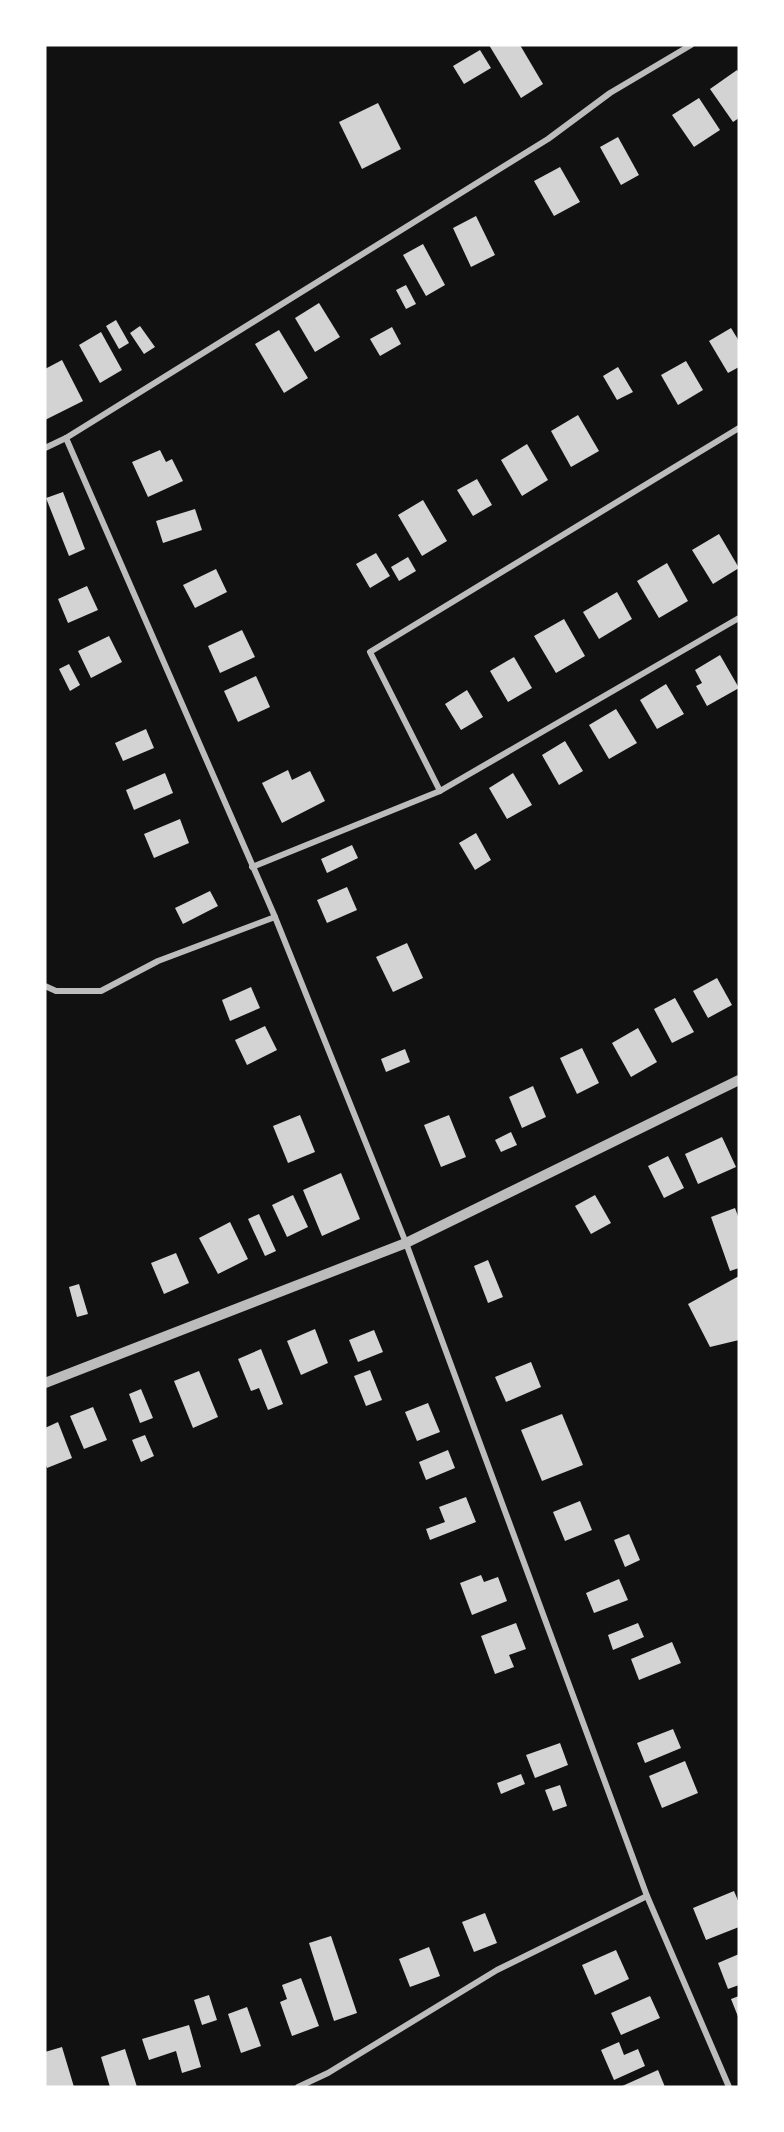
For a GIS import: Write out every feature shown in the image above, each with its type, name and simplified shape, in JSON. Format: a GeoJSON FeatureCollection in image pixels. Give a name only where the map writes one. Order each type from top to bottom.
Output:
{"type":"FeatureCollection","features":[{"type":"Feature","properties":{"kind":"street"},"geometry":{"type":"LineString","coordinates":[[45,448],[66,438],[548,139],[610,93],[691,45]]}},
{"type":"Feature","properties":{"kind":"street"},"geometry":{"type":"LineString","coordinates":[[440,791],[370,652],[739,428]]}},
{"type":"Feature","properties":{"kind":"street"},"geometry":{"type":"LineString","coordinates":[[66,438],[275,917],[406,1243],[646,1896],[729,2087]]}},
{"type":"Feature","properties":{"kind":"street"},"geometry":{"type":"LineString","coordinates":[[252,867],[440,791],[739,618]]}},
{"type":"Feature","properties":{"kind":"street"},"geometry":{"type":"LineString","coordinates":[[45,986],[56,991],[101,991],[158,961],[275,917]]}},
{"type":"Feature","properties":{"kind":"street"},"geometry":{"type":"LineString","coordinates":[[45,1383],[406,1243],[739,1080]]}},
{"type":"Feature","properties":{"kind":"street"},"geometry":{"type":"LineString","coordinates":[[298,2087],[328,2073],[497,1970],[646,1896]]}},
{"type":"Feature","properties":{"kind":"building"},"geometry":{"type":"Polygon","coordinates":[[[489,45],[520,45],[543,84],[521,98],[489,45]]]}},
{"type":"Feature","properties":{"kind":"building"},"geometry":{"type":"Polygon","coordinates":[[[480,50],[491,68],[464,84],[453,66],[480,50]]]}},
{"type":"Feature","properties":{"kind":"building"},"geometry":{"type":"Polygon","coordinates":[[[737,70],[739,73],[739,118],[733,122],[710,89],[737,70]]]}},
{"type":"Feature","properties":{"kind":"building"},"geometry":{"type":"Polygon","coordinates":[[[699,98],[720,130],[694,147],[672,115],[699,98]]]}},
{"type":"Feature","properties":{"kind":"building"},"geometry":{"type":"Polygon","coordinates":[[[378,103],[401,149],[362,169],[339,122],[378,103]]]}},
{"type":"Feature","properties":{"kind":"building"},"geometry":{"type":"Polygon","coordinates":[[[618,137],[639,175],[621,185],[600,147],[618,137]]]}},
{"type":"Feature","properties":{"kind":"building"},"geometry":{"type":"Polygon","coordinates":[[[560,167],[580,202],[554,216],[534,181],[560,167]]]}},
{"type":"Feature","properties":{"kind":"building"},"geometry":{"type":"Polygon","coordinates":[[[476,216],[495,255],[471,267],[453,228],[476,216]]]}},
{"type":"Feature","properties":{"kind":"building"},"geometry":{"type":"Polygon","coordinates":[[[423,244],[445,285],[426,296],[403,255],[423,244]]]}},
{"type":"Feature","properties":{"kind":"building"},"geometry":{"type":"Polygon","coordinates":[[[406,285],[416,304],[406,309],[396,290],[406,285]]]}},
{"type":"Feature","properties":{"kind":"building"},"geometry":{"type":"Polygon","coordinates":[[[319,303],[340,337],[315,352],[295,318],[319,303]]]}},
{"type":"Feature","properties":{"kind":"building"},"geometry":{"type":"Polygon","coordinates":[[[116,320],[129,343],[119,349],[106,326],[116,320]]]}},
{"type":"Feature","properties":{"kind":"building"},"geometry":{"type":"Polygon","coordinates":[[[140,326],[155,347],[144,354],[130,333],[140,326]]]}},
{"type":"Feature","properties":{"kind":"building"},"geometry":{"type":"Polygon","coordinates":[[[392,327],[401,344],[380,356],[370,339],[392,327]]]}},
{"type":"Feature","properties":{"kind":"building"},"geometry":{"type":"Polygon","coordinates":[[[731,328],[739,341],[739,367],[728,373],[709,341],[731,328]]]}},
{"type":"Feature","properties":{"kind":"building"},"geometry":{"type":"Polygon","coordinates":[[[279,330],[308,378],[284,393],[255,344],[279,330]]]}},
{"type":"Feature","properties":{"kind":"building"},"geometry":{"type":"Polygon","coordinates":[[[101,332],[122,370],[100,383],[79,345],[101,332]]]}},
{"type":"Feature","properties":{"kind":"building"},"geometry":{"type":"Polygon","coordinates":[[[62,360],[83,401],[45,420],[45,369],[62,360]]]}},
{"type":"Feature","properties":{"kind":"building"},"geometry":{"type":"Polygon","coordinates":[[[686,361],[703,390],[678,405],[661,375],[686,361]]]}},
{"type":"Feature","properties":{"kind":"building"},"geometry":{"type":"Polygon","coordinates":[[[618,367],[633,392],[617,400],[603,376],[618,367]]]}},
{"type":"Feature","properties":{"kind":"building"},"geometry":{"type":"Polygon","coordinates":[[[578,415],[599,451],[571,467],[551,431],[578,415]]]}},
{"type":"Feature","properties":{"kind":"building"},"geometry":{"type":"Polygon","coordinates":[[[527,444],[548,480],[522,496],[501,460],[527,444]]]}},
{"type":"Feature","properties":{"kind":"building"},"geometry":{"type":"Polygon","coordinates":[[[160,450],[166,462],[172,459],[183,481],[148,497],[132,462],[160,450]]]}},
{"type":"Feature","properties":{"kind":"building"},"geometry":{"type":"Polygon","coordinates":[[[477,479],[492,505],[473,516],[457,490],[477,479]]]}},
{"type":"Feature","properties":{"kind":"building"},"geometry":{"type":"Polygon","coordinates":[[[63,492],[85,549],[69,556],[46,498],[63,492]]]}},
{"type":"Feature","properties":{"kind":"building"},"geometry":{"type":"Polygon","coordinates":[[[423,500],[447,541],[422,556],[398,515],[423,500]]]}},
{"type":"Feature","properties":{"kind":"building"},"geometry":{"type":"Polygon","coordinates":[[[195,509],[202,530],[163,543],[156,521],[195,509]]]}},
{"type":"Feature","properties":{"kind":"building"},"geometry":{"type":"Polygon","coordinates":[[[719,534],[739,568],[713,584],[692,550],[719,534]]]}},
{"type":"Feature","properties":{"kind":"building"},"geometry":{"type":"Polygon","coordinates":[[[376,553],[390,576],[370,588],[356,564],[376,553]]]}},
{"type":"Feature","properties":{"kind":"building"},"geometry":{"type":"Polygon","coordinates":[[[408,557],[416,571],[399,581],[391,567],[408,557]]]}},
{"type":"Feature","properties":{"kind":"building"},"geometry":{"type":"Polygon","coordinates":[[[667,563],[688,601],[659,618],[637,581],[667,563]]]}},
{"type":"Feature","properties":{"kind":"building"},"geometry":{"type":"Polygon","coordinates":[[[216,569],[227,592],[195,608],[183,585],[216,569]]]}},
{"type":"Feature","properties":{"kind":"building"},"geometry":{"type":"Polygon","coordinates":[[[87,586],[98,610],[68,623],[58,599],[87,586]]]}},
{"type":"Feature","properties":{"kind":"building"},"geometry":{"type":"Polygon","coordinates":[[[617,592],[632,619],[599,639],[583,612],[617,592]]]}},
{"type":"Feature","properties":{"kind":"building"},"geometry":{"type":"Polygon","coordinates":[[[564,619],[585,656],[556,673],[534,636],[564,619]]]}},
{"type":"Feature","properties":{"kind":"building"},"geometry":{"type":"Polygon","coordinates":[[[242,630],[255,657],[220,673],[208,646],[242,630]]]}},
{"type":"Feature","properties":{"kind":"building"},"geometry":{"type":"Polygon","coordinates":[[[109,636],[122,662],[91,678],[78,651],[109,636]]]}},
{"type":"Feature","properties":{"kind":"building"},"geometry":{"type":"Polygon","coordinates":[[[720,655],[739,688],[707,706],[696,686],[702,683],[695,670],[720,655]]]}},
{"type":"Feature","properties":{"kind":"building"},"geometry":{"type":"Polygon","coordinates":[[[514,657],[532,688],[508,702],[490,671],[514,657]]]}},
{"type":"Feature","properties":{"kind":"building"},"geometry":{"type":"Polygon","coordinates":[[[69,664],[80,685],[70,691],[59,669],[69,664]]]}},
{"type":"Feature","properties":{"kind":"building"},"geometry":{"type":"Polygon","coordinates":[[[256,676],[270,707],[238,722],[224,691],[256,676]]]}},
{"type":"Feature","properties":{"kind":"building"},"geometry":{"type":"Polygon","coordinates":[[[666,684],[684,714],[657,729],[640,700],[666,684]]]}},
{"type":"Feature","properties":{"kind":"building"},"geometry":{"type":"Polygon","coordinates":[[[467,690],[483,717],[461,730],[445,704],[467,690]]]}},
{"type":"Feature","properties":{"kind":"building"},"geometry":{"type":"Polygon","coordinates":[[[616,709],[637,743],[609,759],[589,725],[616,709]]]}},
{"type":"Feature","properties":{"kind":"building"},"geometry":{"type":"Polygon","coordinates":[[[146,729],[154,748],[123,761],[115,743],[146,729]]]}},
{"type":"Feature","properties":{"kind":"building"},"geometry":{"type":"Polygon","coordinates":[[[565,741],[583,771],[559,785],[542,755],[565,741]]]}},
{"type":"Feature","properties":{"kind":"building"},"geometry":{"type":"Polygon","coordinates":[[[288,770],[292,780],[310,771],[325,801],[282,823],[262,783],[288,770]]]}},
{"type":"Feature","properties":{"kind":"building"},"geometry":{"type":"Polygon","coordinates":[[[165,773],[173,793],[134,810],[126,790],[165,773]]]}},
{"type":"Feature","properties":{"kind":"building"},"geometry":{"type":"Polygon","coordinates":[[[513,773],[532,805],[507,819],[489,788],[513,773]]]}},
{"type":"Feature","properties":{"kind":"building"},"geometry":{"type":"Polygon","coordinates":[[[180,819],[189,843],[154,858],[144,834],[180,819]]]}},
{"type":"Feature","properties":{"kind":"building"},"geometry":{"type":"Polygon","coordinates":[[[476,833],[491,860],[475,870],[459,843],[476,833]]]}},
{"type":"Feature","properties":{"kind":"building"},"geometry":{"type":"Polygon","coordinates":[[[352,845],[358,858],[327,873],[321,859],[352,845]]]}},
{"type":"Feature","properties":{"kind":"building"},"geometry":{"type":"Polygon","coordinates":[[[347,887],[357,910],[327,923],[317,900],[347,887]]]}},
{"type":"Feature","properties":{"kind":"building"},"geometry":{"type":"Polygon","coordinates":[[[210,891],[218,906],[183,924],[175,908],[210,891]]]}},
{"type":"Feature","properties":{"kind":"building"},"geometry":{"type":"Polygon","coordinates":[[[407,943],[423,978],[393,992],[376,957],[407,943]]]}},
{"type":"Feature","properties":{"kind":"building"},"geometry":{"type":"Polygon","coordinates":[[[717,978],[732,1005],[708,1018],[693,991],[717,978]]]}},
{"type":"Feature","properties":{"kind":"building"},"geometry":{"type":"Polygon","coordinates":[[[251,987],[260,1008],[230,1021],[222,1000],[251,987]]]}},
{"type":"Feature","properties":{"kind":"building"},"geometry":{"type":"Polygon","coordinates":[[[675,998],[694,1032],[672,1043],[654,1009],[675,998]]]}},
{"type":"Feature","properties":{"kind":"building"},"geometry":{"type":"Polygon","coordinates":[[[265,1026],[277,1050],[247,1065],[235,1040],[265,1026]]]}},
{"type":"Feature","properties":{"kind":"building"},"geometry":{"type":"Polygon","coordinates":[[[638,1028],[657,1062],[631,1077],[612,1043],[638,1028]]]}},
{"type":"Feature","properties":{"kind":"building"},"geometry":{"type":"Polygon","coordinates":[[[582,1048],[599,1083],[577,1094],[560,1058],[582,1048]]]}},
{"type":"Feature","properties":{"kind":"building"},"geometry":{"type":"Polygon","coordinates":[[[405,1049],[410,1062],[386,1072],[381,1059],[405,1049]]]}},
{"type":"Feature","properties":{"kind":"building"},"geometry":{"type":"Polygon","coordinates":[[[533,1086],[546,1117],[522,1128],[509,1097],[533,1086]]]}},
{"type":"Feature","properties":{"kind":"building"},"geometry":{"type":"Polygon","coordinates":[[[300,1115],[315,1152],[288,1163],[273,1126],[300,1115]]]}},
{"type":"Feature","properties":{"kind":"building"},"geometry":{"type":"Polygon","coordinates":[[[449,1115],[466,1157],[441,1167],[424,1125],[449,1115]]]}},
{"type":"Feature","properties":{"kind":"building"},"geometry":{"type":"Polygon","coordinates":[[[511,1132],[517,1145],[501,1152],[495,1140],[511,1132]]]}},
{"type":"Feature","properties":{"kind":"building"},"geometry":{"type":"Polygon","coordinates":[[[722,1137],[736,1167],[698,1184],[685,1154],[722,1137]]]}},
{"type":"Feature","properties":{"kind":"building"},"geometry":{"type":"Polygon","coordinates":[[[668,1156],[684,1188],[664,1198],[648,1166],[668,1156]]]}},
{"type":"Feature","properties":{"kind":"building"},"geometry":{"type":"Polygon","coordinates":[[[341,1173],[360,1219],[322,1236],[303,1190],[341,1173]]]}},
{"type":"Feature","properties":{"kind":"building"},"geometry":{"type":"Polygon","coordinates":[[[293,1195],[308,1227],[287,1237],[272,1205],[293,1195]]]}},
{"type":"Feature","properties":{"kind":"building"},"geometry":{"type":"Polygon","coordinates":[[[595,1195],[611,1223],[591,1234],[575,1206],[595,1195]]]}},
{"type":"Feature","properties":{"kind":"building"},"geometry":{"type":"Polygon","coordinates":[[[735,1208],[739,1219],[739,1268],[730,1271],[711,1217],[735,1208]]]}},
{"type":"Feature","properties":{"kind":"building"},"geometry":{"type":"Polygon","coordinates":[[[259,1214],[276,1251],[265,1256],[248,1219],[259,1214]]]}},
{"type":"Feature","properties":{"kind":"building"},"geometry":{"type":"Polygon","coordinates":[[[230,1222],[248,1259],[218,1274],[199,1238],[230,1222]]]}},
{"type":"Feature","properties":{"kind":"building"},"geometry":{"type":"Polygon","coordinates":[[[176,1253],[189,1283],[164,1294],[151,1263],[176,1253]]]}},
{"type":"Feature","properties":{"kind":"building"},"geometry":{"type":"Polygon","coordinates":[[[488,1260],[503,1297],[488,1303],[474,1266],[488,1260]]]}},
{"type":"Feature","properties":{"kind":"building"},"geometry":{"type":"Polygon","coordinates":[[[739,1276],[739,1340],[710,1347],[688,1304],[739,1276]]]}},
{"type":"Feature","properties":{"kind":"building"},"geometry":{"type":"Polygon","coordinates":[[[79,1284],[88,1314],[77,1317],[69,1287],[79,1284]]]}},
{"type":"Feature","properties":{"kind":"building"},"geometry":{"type":"Polygon","coordinates":[[[315,1329],[328,1363],[301,1375],[287,1341],[315,1329]]]}},
{"type":"Feature","properties":{"kind":"building"},"geometry":{"type":"Polygon","coordinates":[[[374,1330],[383,1352],[358,1362],[349,1340],[374,1330]]]}},
{"type":"Feature","properties":{"kind":"building"},"geometry":{"type":"Polygon","coordinates":[[[261,1349],[283,1404],[268,1410],[259,1388],[251,1391],[238,1359],[261,1349]]]}},
{"type":"Feature","properties":{"kind":"building"},"geometry":{"type":"Polygon","coordinates":[[[531,1362],[541,1387],[506,1402],[495,1377],[531,1362]]]}},
{"type":"Feature","properties":{"kind":"building"},"geometry":{"type":"Polygon","coordinates":[[[370,1370],[382,1400],[366,1406],[354,1376],[370,1370]]]}},
{"type":"Feature","properties":{"kind":"building"},"geometry":{"type":"Polygon","coordinates":[[[199,1371],[218,1417],[193,1428],[174,1381],[199,1371]]]}},
{"type":"Feature","properties":{"kind":"building"},"geometry":{"type":"Polygon","coordinates":[[[141,1389],[153,1418],[140,1423],[129,1394],[141,1389]]]}},
{"type":"Feature","properties":{"kind":"building"},"geometry":{"type":"Polygon","coordinates":[[[428,1403],[440,1432],[417,1441],[405,1412],[428,1403]]]}},
{"type":"Feature","properties":{"kind":"building"},"geometry":{"type":"Polygon","coordinates":[[[93,1407],[107,1440],[84,1449],[70,1416],[93,1407]]]}},
{"type":"Feature","properties":{"kind":"building"},"geometry":{"type":"Polygon","coordinates":[[[562,1414],[583,1465],[542,1481],[521,1430],[562,1414]]]}},
{"type":"Feature","properties":{"kind":"building"},"geometry":{"type":"Polygon","coordinates":[[[58,1422],[72,1458],[47,1468],[45,1428],[58,1422]]]}},
{"type":"Feature","properties":{"kind":"building"},"geometry":{"type":"Polygon","coordinates":[[[145,1435],[154,1456],[141,1462],[132,1440],[145,1435]]]}},
{"type":"Feature","properties":{"kind":"building"},"geometry":{"type":"Polygon","coordinates":[[[448,1450],[455,1468],[426,1480],[419,1462],[448,1450]]]}},
{"type":"Feature","properties":{"kind":"building"},"geometry":{"type":"Polygon","coordinates":[[[466,1497],[476,1522],[430,1540],[426,1529],[445,1522],[439,1507],[466,1497]]]}},
{"type":"Feature","properties":{"kind":"building"},"geometry":{"type":"Polygon","coordinates":[[[580,1501],[592,1530],[565,1541],[553,1512],[580,1501]]]}},
{"type":"Feature","properties":{"kind":"building"},"geometry":{"type":"Polygon","coordinates":[[[629,1534],[640,1560],[625,1567],[614,1540],[629,1534]]]}},
{"type":"Feature","properties":{"kind":"building"},"geometry":{"type":"Polygon","coordinates":[[[481,1575],[484,1582],[498,1577],[507,1601],[472,1615],[460,1583],[481,1575]]]}},
{"type":"Feature","properties":{"kind":"building"},"geometry":{"type":"Polygon","coordinates":[[[619,1579],[628,1600],[594,1613],[586,1593],[619,1579]]]}},
{"type":"Feature","properties":{"kind":"building"},"geometry":{"type":"Polygon","coordinates":[[[516,1623],[526,1649],[509,1655],[514,1667],[495,1674],[481,1636],[516,1623]]]}},
{"type":"Feature","properties":{"kind":"building"},"geometry":{"type":"Polygon","coordinates":[[[638,1623],[644,1637],[613,1650],[608,1635],[638,1623]]]}},
{"type":"Feature","properties":{"kind":"building"},"geometry":{"type":"Polygon","coordinates":[[[672,1642],[681,1663],[639,1680],[631,1659],[672,1642]]]}},
{"type":"Feature","properties":{"kind":"building"},"geometry":{"type":"Polygon","coordinates":[[[673,1729],[681,1748],[645,1763],[637,1743],[673,1729]]]}},
{"type":"Feature","properties":{"kind":"building"},"geometry":{"type":"Polygon","coordinates":[[[560,1743],[568,1765],[535,1778],[526,1755],[560,1743]]]}},
{"type":"Feature","properties":{"kind":"building"},"geometry":{"type":"Polygon","coordinates":[[[685,1761],[698,1793],[662,1808],[649,1776],[685,1761]]]}},
{"type":"Feature","properties":{"kind":"building"},"geometry":{"type":"Polygon","coordinates":[[[521,1774],[525,1784],[501,1794],[497,1783],[521,1774]]]}},
{"type":"Feature","properties":{"kind":"building"},"geometry":{"type":"Polygon","coordinates":[[[560,1785],[567,1806],[553,1811],[545,1790],[560,1785]]]}},
{"type":"Feature","properties":{"kind":"building"},"geometry":{"type":"Polygon","coordinates":[[[734,1891],[739,1903],[739,1927],[706,1940],[693,1908],[734,1891]]]}},
{"type":"Feature","properties":{"kind":"building"},"geometry":{"type":"Polygon","coordinates":[[[485,1913],[497,1943],[474,1952],[462,1922],[485,1913]]]}},
{"type":"Feature","properties":{"kind":"building"},"geometry":{"type":"Polygon","coordinates":[[[331,1936],[357,2013],[334,2021],[309,1943],[331,1936]]]}},
{"type":"Feature","properties":{"kind":"building"},"geometry":{"type":"Polygon","coordinates":[[[429,1947],[440,1976],[410,1987],[399,1959],[429,1947]]]}},
{"type":"Feature","properties":{"kind":"building"},"geometry":{"type":"Polygon","coordinates":[[[616,1950],[629,1979],[595,1995],[582,1965],[616,1950]]]}},
{"type":"Feature","properties":{"kind":"building"},"geometry":{"type":"Polygon","coordinates":[[[739,1954],[739,1985],[728,1989],[718,1963],[739,1954]]]}},
{"type":"Feature","properties":{"kind":"building"},"geometry":{"type":"Polygon","coordinates":[[[301,1978],[319,2026],[292,2036],[280,2002],[287,1999],[282,1985],[301,1978]]]}},
{"type":"Feature","properties":{"kind":"building"},"geometry":{"type":"Polygon","coordinates":[[[209,1995],[217,2020],[202,2025],[194,2000],[209,1995]]]}},
{"type":"Feature","properties":{"kind":"building"},"geometry":{"type":"Polygon","coordinates":[[[650,1996],[660,2018],[621,2035],[611,2013],[650,1996]]]}},
{"type":"Feature","properties":{"kind":"building"},"geometry":{"type":"Polygon","coordinates":[[[739,1996],[739,2019],[731,1999],[739,1996]]]}},
{"type":"Feature","properties":{"kind":"building"},"geometry":{"type":"Polygon","coordinates":[[[247,2007],[261,2046],[241,2053],[228,2014],[247,2007]]]}},
{"type":"Feature","properties":{"kind":"building"},"geometry":{"type":"Polygon","coordinates":[[[189,2025],[201,2067],[182,2073],[176,2051],[149,2060],[142,2039],[189,2025]]]}},
{"type":"Feature","properties":{"kind":"building"},"geometry":{"type":"Polygon","coordinates":[[[619,2042],[624,2055],[638,2049],[645,2066],[614,2080],[601,2050],[619,2042]]]}},
{"type":"Feature","properties":{"kind":"building"},"geometry":{"type":"Polygon","coordinates":[[[62,2047],[74,2087],[45,2087],[45,2052],[62,2047]]]}},
{"type":"Feature","properties":{"kind":"building"},"geometry":{"type":"Polygon","coordinates":[[[125,2049],[137,2087],[110,2087],[101,2057],[125,2049]]]}},
{"type":"Feature","properties":{"kind":"building"},"geometry":{"type":"Polygon","coordinates":[[[658,2070],[665,2087],[620,2087],[658,2070]]]}}]}
